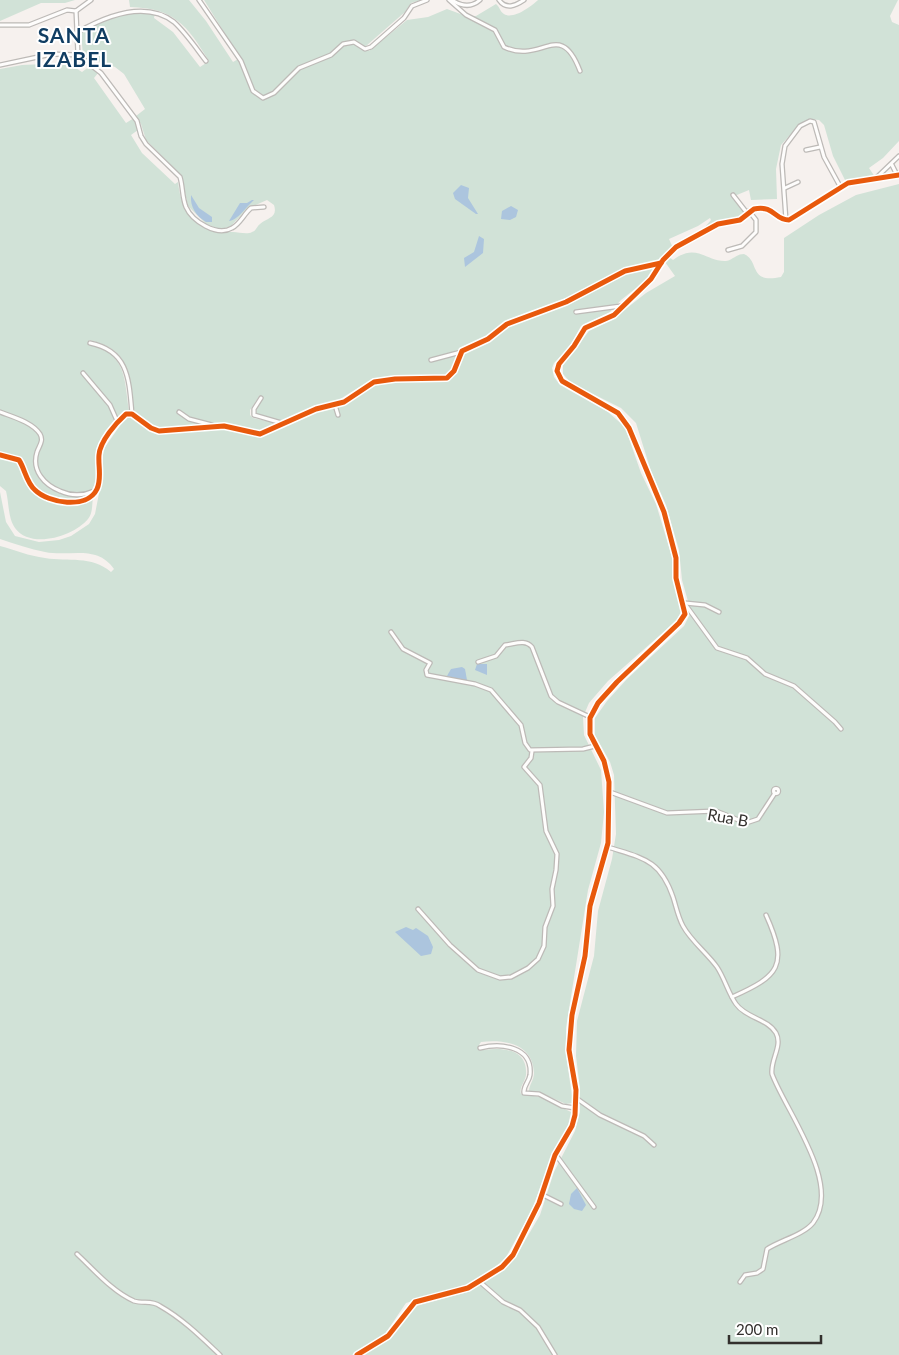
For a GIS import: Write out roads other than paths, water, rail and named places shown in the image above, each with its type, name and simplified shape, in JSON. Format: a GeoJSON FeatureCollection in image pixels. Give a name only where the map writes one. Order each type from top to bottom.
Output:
{"type":"FeatureCollection","features":[{"type":"Feature","properties":{"kind":"street"},"geometry":{"type":"LineString","coordinates":[[0,26],[32,24],[64,11],[76,11],[91,0]]}},
{"type":"Feature","properties":{"kind":"street"},"geometry":{"type":"LineString","coordinates":[[199,0],[245,68],[253,91],[263,98],[279,89],[294,71],[331,55],[343,44],[356,43],[366,49],[371,47],[402,21],[411,6],[427,0]]}},
{"type":"Feature","properties":{"kind":"street"},"geometry":{"type":"LineString","coordinates":[[450,0],[468,5],[480,0]]}},
{"type":"Feature","properties":{"kind":"street"},"geometry":{"type":"LineString","coordinates":[[450,0],[453,6],[466,15],[495,30],[504,47],[517,52],[530,52],[553,43],[558,44],[571,53],[580,71]]}},
{"type":"Feature","properties":{"kind":"street"},"geometry":{"type":"LineString","coordinates":[[499,0],[503,6],[509,6],[524,0]]}},
{"type":"Feature","properties":{"kind":"street"},"geometry":{"type":"LineString","coordinates":[[78,32],[120,10],[156,11],[174,21],[206,61]]}},
{"type":"Feature","properties":{"kind":"street"},"geometry":{"type":"LineString","coordinates":[[76,11],[78,55]]}},
{"type":"Feature","properties":{"kind":"street"},"geometry":{"type":"LineString","coordinates":[[0,65],[52,54],[78,55],[101,73],[137,121],[141,136],[146,144],[180,176],[181,193],[187,209],[198,220],[214,230],[228,230],[249,210],[256,206],[264,207]]}},
{"type":"Feature","properties":{"kind":"street"},"geometry":{"type":"LineString","coordinates":[[786,220],[782,158],[785,145],[800,126],[810,121],[814,122],[820,147],[831,173],[841,188]]}},
{"type":"Feature","properties":{"kind":"street"},"geometry":{"type":"LineString","coordinates":[[806,150],[820,147]]}},
{"type":"Feature","properties":{"kind":"street"},"geometry":{"type":"LineString","coordinates":[[876,179],[899,156]]}},
{"type":"Feature","properties":{"kind":"street"},"geometry":{"type":"LineString","coordinates":[[357,1355],[388,1336],[415,1302],[462,1290],[480,1282],[510,1259],[526,1230],[555,1154],[572,1126],[576,1098],[570,1050],[572,1016],[585,956],[590,906],[608,847],[610,792],[606,767],[589,730],[590,716],[598,702],[682,620],[686,611],[677,583],[676,558],[664,512],[629,428],[618,413],[562,381],[557,371],[559,364],[574,346],[584,328],[610,317],[651,279],[662,262],[679,246],[718,224],[740,220],[748,212],[758,208],[768,209],[781,219],[792,219],[849,182],[898,175],[892,165]]}},
{"type":"Feature","properties":{"kind":"street"},"geometry":{"type":"LineString","coordinates":[[785,188],[798,182]]}},
{"type":"Feature","properties":{"kind":"street"},"geometry":{"type":"LineString","coordinates":[[728,250],[742,246],[756,232],[756,220],[733,195]]}},
{"type":"Feature","properties":{"kind":"street"},"geometry":{"type":"LineString","coordinates":[[431,360],[462,351],[488,339],[507,324],[566,302],[625,271],[662,262]]}},
{"type":"Feature","properties":{"kind":"street"},"geometry":{"type":"LineString","coordinates":[[576,312],[621,306]]}},
{"type":"Feature","properties":{"kind":"street"},"geometry":{"type":"LineString","coordinates":[[90,342],[104,346],[122,360],[132,414]]}},
{"type":"Feature","properties":{"kind":"street"},"geometry":{"type":"LineString","coordinates":[[179,412],[189,419],[260,434],[316,409],[344,402],[367,385],[380,380],[447,378],[454,372],[462,351]]}},
{"type":"Feature","properties":{"kind":"street"},"geometry":{"type":"LineString","coordinates":[[83,373],[110,405],[118,423]]}},
{"type":"Feature","properties":{"kind":"street"},"geometry":{"type":"LineString","coordinates":[[261,398],[254,409],[254,416],[286,424]]}},
{"type":"Feature","properties":{"kind":"street"},"geometry":{"type":"LineString","coordinates":[[335,405],[338,415]]}},
{"type":"Feature","properties":{"kind":"street"},"geometry":{"type":"LineString","coordinates":[[0,412],[24,421],[39,433],[42,441],[36,454],[40,476],[45,483],[68,494],[85,494],[97,490]]}},
{"type":"Feature","properties":{"kind":"street"},"geometry":{"type":"LineString","coordinates":[[0,455],[19,460],[34,489],[47,497],[72,502],[87,498],[97,490],[100,473],[100,450],[126,414],[132,414],[158,431],[178,431],[215,426]]}},
{"type":"Feature","properties":{"kind":"street"},"geometry":{"type":"LineString","coordinates":[[684,604],[705,605],[719,612]]}},
{"type":"Feature","properties":{"kind":"street"},"geometry":{"type":"LineString","coordinates":[[684,604],[717,648],[742,656],[754,663],[765,674],[794,686],[835,722],[840,729]]}},
{"type":"Feature","properties":{"kind":"street"},"geometry":{"type":"LineString","coordinates":[[391,632],[403,648],[430,663],[426,670],[427,675],[481,686],[491,690],[521,725],[525,743],[532,751],[531,758],[524,766],[540,785],[546,831],[555,848],[557,859],[552,888],[553,906],[545,927],[544,946],[538,959],[528,968],[511,977],[500,978],[478,970],[450,945],[418,909]]}},
{"type":"Feature","properties":{"kind":"street"},"geometry":{"type":"LineString","coordinates":[[478,662],[496,656],[504,646],[526,643],[532,647],[548,691],[554,699],[590,716]]}},
{"type":"Feature","properties":{"kind":"street"},"geometry":{"type":"LineString","coordinates":[[532,751],[583,749],[595,746]]}},
{"type":"Feature","properties":{"kind":"street","name":"Rua B"},"geometry":{"type":"LineString","coordinates":[[610,792],[667,813],[716,811],[746,823],[758,819],[776,793]]}},
{"type":"Feature","properties":{"kind":"street"},"geometry":{"type":"LineString","coordinates":[[608,847],[645,859],[660,870],[668,884],[682,925],[718,969],[732,997],[745,1014],[770,1027],[777,1035],[778,1045],[772,1063],[772,1074],[810,1149],[819,1174],[819,1212],[810,1226],[767,1249],[763,1269],[757,1273],[745,1275],[740,1282]]}},
{"type":"Feature","properties":{"kind":"street"},"geometry":{"type":"LineString","coordinates":[[732,997],[766,980],[775,968],[778,944],[766,916]]}},
{"type":"Feature","properties":{"kind":"street"},"geometry":{"type":"LineString","coordinates":[[480,1048],[497,1046],[520,1050],[525,1056],[530,1069],[524,1093],[539,1094],[562,1106],[575,1108]]}},
{"type":"Feature","properties":{"kind":"street"},"geometry":{"type":"LineString","coordinates":[[576,1098],[600,1115],[644,1136],[654,1145]]}},
{"type":"Feature","properties":{"kind":"street"},"geometry":{"type":"LineString","coordinates":[[555,1154],[594,1207]]}},
{"type":"Feature","properties":{"kind":"street"},"geometry":{"type":"LineString","coordinates":[[541,1194],[561,1204]]}},
{"type":"Feature","properties":{"kind":"street"},"geometry":{"type":"LineString","coordinates":[[77,1254],[128,1298],[138,1302],[150,1302],[161,1306],[190,1327],[220,1355]]}},
{"type":"Feature","properties":{"kind":"street"},"geometry":{"type":"LineString","coordinates":[[480,1282],[502,1302],[520,1310],[538,1327],[555,1355]]}},
{"type":"Feature","properties":{"kind":"water"},"geometry":{"type":"Polygon","coordinates":[[[461,185],[469,188],[468,198],[478,214],[455,199],[453,193],[461,185]]]}},
{"type":"Feature","properties":{"kind":"water"},"geometry":{"type":"Polygon","coordinates":[[[191,195],[199,208],[212,217],[212,222],[206,222],[199,217],[193,207],[191,195]]]}},
{"type":"Feature","properties":{"kind":"water"},"geometry":{"type":"Polygon","coordinates":[[[254,200],[239,216],[229,221],[240,203],[247,203],[254,200]]]}},
{"type":"Feature","properties":{"kind":"water"},"geometry":{"type":"Polygon","coordinates":[[[511,206],[518,210],[516,217],[510,220],[501,219],[502,211],[511,206]]]}},
{"type":"Feature","properties":{"kind":"water"},"geometry":{"type":"Polygon","coordinates":[[[479,236],[484,239],[483,253],[465,267],[464,258],[474,252],[479,236]]]}},
{"type":"Feature","properties":{"kind":"water"},"geometry":{"type":"Polygon","coordinates":[[[477,664],[487,664],[487,675],[475,670],[477,664]]]}},
{"type":"Feature","properties":{"kind":"water"},"geometry":{"type":"Polygon","coordinates":[[[462,667],[465,669],[467,680],[447,676],[451,669],[462,667]]]}},
{"type":"Feature","properties":{"kind":"water"},"geometry":{"type":"Polygon","coordinates":[[[406,927],[413,930],[416,928],[428,936],[433,947],[431,954],[421,956],[395,932],[406,927]]]}},
{"type":"Feature","properties":{"kind":"water"},"geometry":{"type":"Polygon","coordinates":[[[577,1188],[586,1205],[582,1211],[574,1209],[569,1204],[571,1194],[577,1188]]]}},
{"type":"Feature","properties":{"kind":"district","name":"SANTA IZABEL"},"geometry":{"type":"Point","coordinates":[74,46]}}]}
